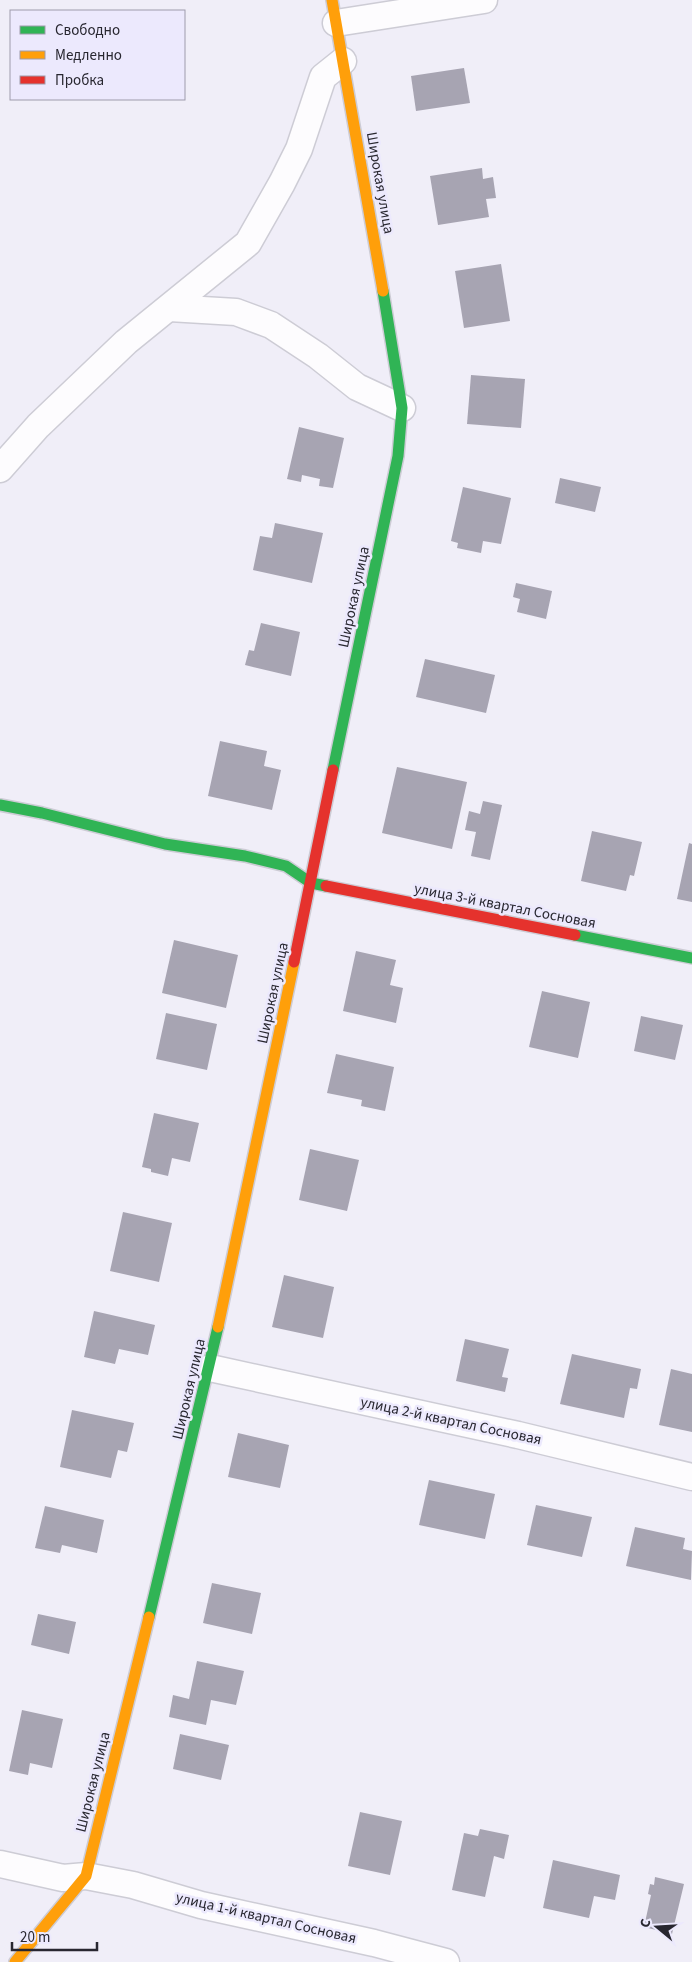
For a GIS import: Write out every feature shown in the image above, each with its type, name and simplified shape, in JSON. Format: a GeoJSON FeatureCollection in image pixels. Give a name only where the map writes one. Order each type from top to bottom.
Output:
{"type":"FeatureCollection","features":[{"type":"Feature","properties":{"kind":"street"},"geometry":{"type":"LineString","coordinates":[[334,11],[484,0]]}},
{"type":"Feature","properties":{"kind":"street","name":"Широкая улица"},"geometry":{"type":"LineString","coordinates":[[15,1962],[86,1876],[210,1368],[398,456],[402,408],[393,345],[334,11]]}},
{"type":"Feature","properties":{"kind":"street"},"geometry":{"type":"LineString","coordinates":[[0,469],[38,426],[126,342],[248,243],[282,183],[299,148],[323,77],[342,61]]}},
{"type":"Feature","properties":{"kind":"street"},"geometry":{"type":"LineString","coordinates":[[169,308],[236,312],[271,325],[318,356],[357,387],[402,408]]}},
{"type":"Feature","properties":{"kind":"street"},"geometry":{"type":"LineString","coordinates":[[0,805],[42,813],[165,844],[245,856],[286,866],[311,883]]}},
{"type":"Feature","properties":{"kind":"street","name":"улица 3-й квартал Сосновая"},"geometry":{"type":"LineString","coordinates":[[311,883],[692,958]]}},
{"type":"Feature","properties":{"kind":"street","name":"улица 2-й квартал Сосновая"},"geometry":{"type":"LineString","coordinates":[[210,1368],[518,1435],[692,1477]]}},
{"type":"Feature","properties":{"kind":"street","name":"улица 1-й квартал Сосновая"},"geometry":{"type":"LineString","coordinates":[[0,1864],[63,1878],[86,1876],[133,1885],[201,1905],[374,1943],[446,1962]]}},
{"type":"Feature","properties":{"kind":"building"},"geometry":{"type":"Polygon","coordinates":[[[464,68],[470,103],[416,111],[411,76],[464,68]]]}},
{"type":"Feature","properties":{"kind":"building"},"geometry":{"type":"Polygon","coordinates":[[[482,168],[483,179],[493,177],[496,198],[486,199],[489,217],[438,225],[430,176],[482,168]]]}},
{"type":"Feature","properties":{"kind":"building"},"geometry":{"type":"Polygon","coordinates":[[[501,264],[510,321],[464,328],[455,271],[501,264]]]}},
{"type":"Feature","properties":{"kind":"building"},"geometry":{"type":"Polygon","coordinates":[[[471,375],[525,379],[521,428],[467,424],[471,375]]]}},
{"type":"Feature","properties":{"kind":"building"},"geometry":{"type":"Polygon","coordinates":[[[299,427],[344,438],[333,488],[319,486],[320,479],[302,475],[301,482],[287,479],[299,427]]]}},
{"type":"Feature","properties":{"kind":"building"},"geometry":{"type":"Polygon","coordinates":[[[560,478],[601,487],[595,512],[555,503],[560,478]]]}},
{"type":"Feature","properties":{"kind":"building"},"geometry":{"type":"Polygon","coordinates":[[[463,487],[511,498],[501,544],[483,541],[481,553],[457,548],[458,543],[451,541],[463,487]]]}},
{"type":"Feature","properties":{"kind":"building"},"geometry":{"type":"Polygon","coordinates":[[[275,523],[323,533],[312,583],[253,570],[260,536],[272,538],[275,523]]]}},
{"type":"Feature","properties":{"kind":"building"},"geometry":{"type":"Polygon","coordinates":[[[516,583],[552,591],[546,619],[517,612],[520,599],[513,597],[516,583]]]}},
{"type":"Feature","properties":{"kind":"building"},"geometry":{"type":"Polygon","coordinates":[[[261,623],[300,632],[291,676],[245,665],[249,650],[254,651],[261,623]]]}},
{"type":"Feature","properties":{"kind":"building"},"geometry":{"type":"Polygon","coordinates":[[[425,659],[495,675],[486,713],[416,697],[425,659]]]}},
{"type":"Feature","properties":{"kind":"building"},"geometry":{"type":"Polygon","coordinates":[[[220,741],[267,751],[264,766],[281,770],[272,810],[208,796],[220,741]]]}},
{"type":"Feature","properties":{"kind":"building"},"geometry":{"type":"Polygon","coordinates":[[[397,767],[467,782],[452,849],[382,833],[397,767]]]}},
{"type":"Feature","properties":{"kind":"building"},"geometry":{"type":"Polygon","coordinates":[[[483,801],[502,805],[490,860],[471,856],[476,832],[465,830],[469,811],[480,814],[483,801]]]}},
{"type":"Feature","properties":{"kind":"building"},"geometry":{"type":"Polygon","coordinates":[[[592,831],[642,842],[634,876],[630,875],[626,891],[581,881],[592,831]]]}},
{"type":"Feature","properties":{"kind":"building"},"geometry":{"type":"Polygon","coordinates":[[[689,843],[692,844],[692,902],[677,899],[689,843]]]}},
{"type":"Feature","properties":{"kind":"building"},"geometry":{"type":"Polygon","coordinates":[[[174,940],[238,955],[226,1008],[162,993],[174,940]]]}},
{"type":"Feature","properties":{"kind":"building"},"geometry":{"type":"Polygon","coordinates":[[[356,951],[396,960],[390,985],[403,988],[396,1023],[343,1011],[356,951]]]}},
{"type":"Feature","properties":{"kind":"building"},"geometry":{"type":"Polygon","coordinates":[[[542,991],[590,1002],[578,1058],[529,1047],[542,991]]]}},
{"type":"Feature","properties":{"kind":"building"},"geometry":{"type":"Polygon","coordinates":[[[166,1013],[217,1024],[207,1070],[156,1059],[166,1013]]]}},
{"type":"Feature","properties":{"kind":"building"},"geometry":{"type":"Polygon","coordinates":[[[641,1016],[683,1025],[675,1060],[634,1051],[641,1016]]]}},
{"type":"Feature","properties":{"kind":"building"},"geometry":{"type":"Polygon","coordinates":[[[336,1054],[394,1067],[385,1111],[361,1106],[362,1100],[327,1093],[336,1054]]]}},
{"type":"Feature","properties":{"kind":"building"},"geometry":{"type":"Polygon","coordinates":[[[154,1113],[199,1123],[190,1162],[172,1158],[168,1176],[151,1172],[151,1169],[142,1167],[154,1113]]]}},
{"type":"Feature","properties":{"kind":"building"},"geometry":{"type":"Polygon","coordinates":[[[310,1149],[359,1160],[347,1211],[299,1200],[310,1149]]]}},
{"type":"Feature","properties":{"kind":"building"},"geometry":{"type":"Polygon","coordinates":[[[123,1212],[172,1223],[159,1282],[110,1271],[123,1212]]]}},
{"type":"Feature","properties":{"kind":"building"},"geometry":{"type":"Polygon","coordinates":[[[284,1275],[334,1287],[323,1338],[272,1327],[284,1275]]]}},
{"type":"Feature","properties":{"kind":"building"},"geometry":{"type":"Polygon","coordinates":[[[94,1311],[155,1325],[148,1355],[119,1349],[115,1364],[84,1357],[94,1311]]]}},
{"type":"Feature","properties":{"kind":"building"},"geometry":{"type":"Polygon","coordinates":[[[465,1339],[509,1349],[502,1377],[508,1378],[505,1392],[456,1381],[465,1339]]]}},
{"type":"Feature","properties":{"kind":"building"},"geometry":{"type":"Polygon","coordinates":[[[572,1354],[641,1369],[637,1389],[630,1388],[624,1418],[560,1404],[572,1354]]]}},
{"type":"Feature","properties":{"kind":"building"},"geometry":{"type":"Polygon","coordinates":[[[671,1369],[692,1374],[692,1432],[659,1425],[671,1369]]]}},
{"type":"Feature","properties":{"kind":"building"},"geometry":{"type":"Polygon","coordinates":[[[72,1410],[134,1423],[127,1452],[118,1450],[111,1478],[60,1467],[72,1410]]]}},
{"type":"Feature","properties":{"kind":"building"},"geometry":{"type":"Polygon","coordinates":[[[238,1433],[289,1445],[280,1488],[228,1477],[238,1433]]]}},
{"type":"Feature","properties":{"kind":"building"},"geometry":{"type":"Polygon","coordinates":[[[429,1480],[495,1494],[485,1539],[419,1525],[429,1480]]]}},
{"type":"Feature","properties":{"kind":"building"},"geometry":{"type":"Polygon","coordinates":[[[536,1505],[592,1517],[582,1557],[527,1545],[536,1505]]]}},
{"type":"Feature","properties":{"kind":"building"},"geometry":{"type":"Polygon","coordinates":[[[45,1506],[104,1520],[97,1553],[62,1545],[60,1553],[35,1548],[45,1506]]]}},
{"type":"Feature","properties":{"kind":"building"},"geometry":{"type":"Polygon","coordinates":[[[635,1527],[685,1538],[683,1549],[692,1551],[691,1580],[626,1566],[635,1527]]]}},
{"type":"Feature","properties":{"kind":"building"},"geometry":{"type":"Polygon","coordinates":[[[212,1583],[261,1593],[252,1634],[203,1623],[212,1583]]]}},
{"type":"Feature","properties":{"kind":"building"},"geometry":{"type":"Polygon","coordinates":[[[38,1614],[76,1622],[69,1654],[31,1645],[38,1614]]]}},
{"type":"Feature","properties":{"kind":"building"},"geometry":{"type":"Polygon","coordinates":[[[197,1661],[244,1671],[236,1705],[211,1700],[206,1725],[169,1717],[173,1695],[189,1699],[197,1661]]]}},
{"type":"Feature","properties":{"kind":"building"},"geometry":{"type":"Polygon","coordinates":[[[22,1710],[63,1719],[52,1768],[30,1763],[28,1775],[9,1771],[22,1710]]]}},
{"type":"Feature","properties":{"kind":"building"},"geometry":{"type":"Polygon","coordinates":[[[180,1734],[229,1745],[221,1780],[173,1769],[180,1734]]]}},
{"type":"Feature","properties":{"kind":"building"},"geometry":{"type":"Polygon","coordinates":[[[360,1812],[402,1821],[390,1875],[348,1866],[360,1812]]]}},
{"type":"Feature","properties":{"kind":"building"},"geometry":{"type":"Polygon","coordinates":[[[480,1829],[509,1835],[504,1859],[494,1856],[485,1897],[452,1890],[464,1833],[478,1836],[480,1829]]]}},
{"type":"Feature","properties":{"kind":"building"},"geometry":{"type":"Polygon","coordinates":[[[553,1860],[620,1875],[615,1900],[594,1896],[589,1918],[543,1908],[553,1860]]]}},
{"type":"Feature","properties":{"kind":"building"},"geometry":{"type":"Polygon","coordinates":[[[655,1877],[684,1884],[672,1934],[644,1927],[651,1895],[648,1894],[650,1884],[654,1885],[655,1877]]]}},
{"type":"Feature","properties":{"kind":"traffic: fast"},"geometry":{"type":"LineString","coordinates":[[333,770],[398,456],[402,408],[383,291]]}},
{"type":"Feature","properties":{"kind":"traffic: fast"},"geometry":{"type":"LineString","coordinates":[[0,805],[42,813],[165,844],[245,856],[286,866],[311,883],[326,886]]}},
{"type":"Feature","properties":{"kind":"traffic: fast"},"geometry":{"type":"LineString","coordinates":[[575,935],[692,958]]}},
{"type":"Feature","properties":{"kind":"traffic: fast"},"geometry":{"type":"LineString","coordinates":[[149,1617],[218,1327]]}},
{"type":"Feature","properties":{"kind":"traffic: slow"},"geometry":{"type":"LineString","coordinates":[[332,0],[383,291]]}},
{"type":"Feature","properties":{"kind":"traffic: slow"},"geometry":{"type":"LineString","coordinates":[[218,1327],[294,962]]}},
{"type":"Feature","properties":{"kind":"traffic: slow"},"geometry":{"type":"LineString","coordinates":[[15,1962],[86,1876],[149,1617]]}},
{"type":"Feature","properties":{"kind":"traffic: jam"},"geometry":{"type":"LineString","coordinates":[[294,962],[333,770]]}},
{"type":"Feature","properties":{"kind":"traffic: jam"},"geometry":{"type":"LineString","coordinates":[[326,886],[575,935]]}}]}
